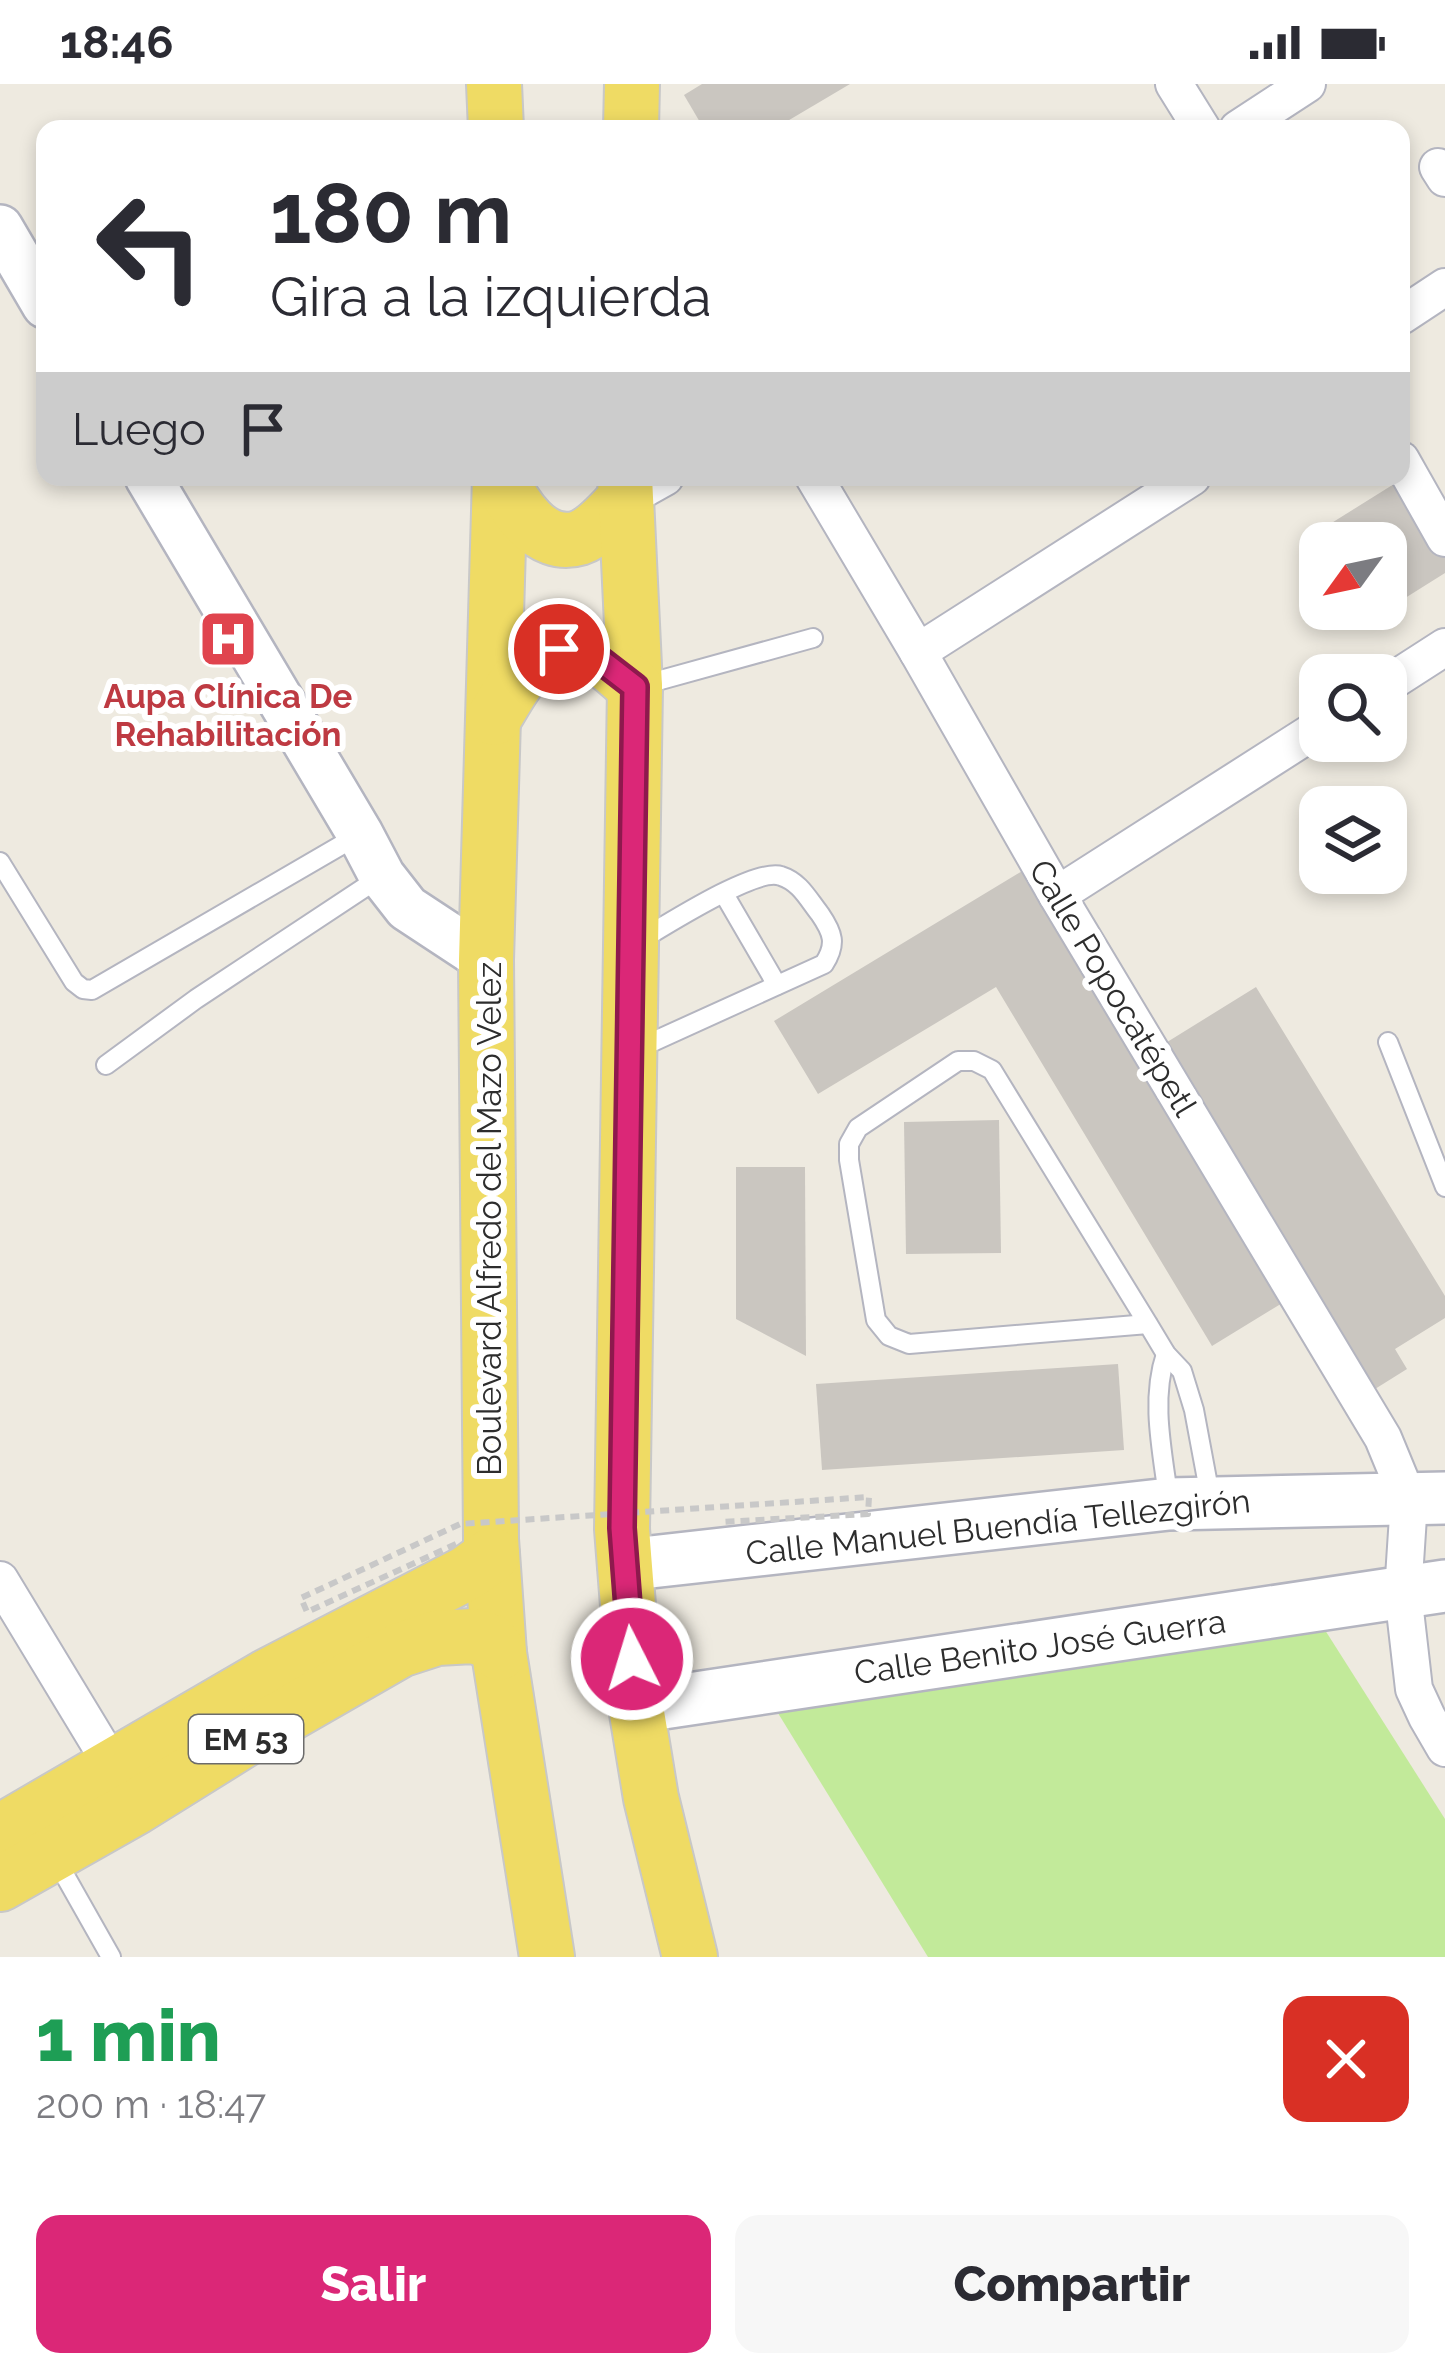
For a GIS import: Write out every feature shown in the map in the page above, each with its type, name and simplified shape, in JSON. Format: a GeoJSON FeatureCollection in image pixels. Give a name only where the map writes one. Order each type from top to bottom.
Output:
{"type":"FeatureCollection","features":[{"type":"Feature","properties":{"kind":"main road"},"geometry":{"type":"LineString","coordinates":[[494,84],[496,120]]}},
{"type":"Feature","properties":{"kind":"main road"},"geometry":{"type":"LineString","coordinates":[[631,120],[632,84]]}},
{"type":"Feature","properties":{"kind":"main road","name":"Boulevard Alfredo del Mazo Velez"},"geometry":{"type":"LineString","coordinates":[[500,486],[474,1549],[499,1652],[547,1957]]}},
{"type":"Feature","properties":{"kind":"main road"},"geometry":{"type":"LineString","coordinates":[[504,486],[527,521],[565,538],[579,538],[591,530],[637,486]]}},
{"type":"Feature","properties":{"kind":"main road"},"geometry":{"type":"LineString","coordinates":[[638,486],[622,1528],[636,1707],[651,1798],[690,1957]]}},
{"type":"Feature","properties":{"kind":"main road"},"geometry":{"type":"LineString","coordinates":[[494,718],[522,671],[544,653],[559,649],[591,653],[635,687]]}},
{"type":"Feature","properties":{"kind":"main road","name":"Calle Manuel Buendía Tellezgirón"},"geometry":{"type":"LineString","coordinates":[[624,1565],[1190,1503],[1427,1500]]}},
{"type":"Feature","properties":{"kind":"main road","name":"EM 53"},"geometry":{"type":"LineString","coordinates":[[0,1884],[52,1854],[124,1785],[266,1677],[467,1574],[474,1549]]}},
{"type":"Feature","properties":{"kind":"main road","name":"Calle Benito José Guerra"},"geometry":{"type":"LineString","coordinates":[[636,1707],[1424,1590]]}},
{"type":"Feature","properties":{"kind":"main road","name":"EM 53"},"geometry":{"type":"LineString","coordinates":[[0,1832],[245,1739],[400,1650],[437,1638],[473,1636],[490,1641],[499,1652]]}},
{"type":"Feature","properties":{"kind":"street"},"geometry":{"type":"LineString","coordinates":[[1174,84],[1196,120]]}},
{"type":"Feature","properties":{"kind":"street"},"geometry":{"type":"LineString","coordinates":[[1252,120],[1307,84]]}},
{"type":"Feature","properties":{"kind":"street"},"geometry":{"type":"LineString","coordinates":[[0,228],[36,282]]}},
{"type":"Feature","properties":{"kind":"street"},"geometry":{"type":"LineString","coordinates":[[1410,310],[1445,287]]}},
{"type":"Feature","properties":{"kind":"street"},"geometry":{"type":"LineString","coordinates":[[1410,476],[1445,538]]}},
{"type":"Feature","properties":{"kind":"street"},"geometry":{"type":"LineString","coordinates":[[153,486],[382,876],[407,908],[486,960]]}},
{"type":"Feature","properties":{"kind":"street","name":"Calle Popocatépetl"},"geometry":{"type":"LineString","coordinates":[[819,486],[1057,895],[1383,1438],[1427,1500]]}},
{"type":"Feature","properties":{"kind":"street"},"geometry":{"type":"LineString","coordinates":[[918,652],[1178,486]]}},
{"type":"Feature","properties":{"kind":"street"},"geometry":{"type":"LineString","coordinates":[[1407,671],[1445,647]]}},
{"type":"Feature","properties":{"kind":"street"},"geometry":{"type":"LineString","coordinates":[[1057,895],[1299,740]]}},
{"type":"Feature","properties":{"kind":"street"},"geometry":{"type":"LineString","coordinates":[[1427,1500],[1414,1689],[1445,1748]]}},
{"type":"Feature","properties":{"kind":"street"},"geometry":{"type":"LineString","coordinates":[[0,1580],[124,1785]]}},
{"type":"Feature","properties":{"kind":"lane"},"geometry":{"type":"LineString","coordinates":[[635,687],[813,638]]}},
{"type":"Feature","properties":{"kind":"lane"},"geometry":{"type":"LineString","coordinates":[[0,862],[74,982],[92,990],[360,834]]}},
{"type":"Feature","properties":{"kind":"lane"},"geometry":{"type":"LineString","coordinates":[[628,1053],[824,964],[833,950],[832,932],[796,883],[775,873],[752,878],[629,947]]}},
{"type":"Feature","properties":{"kind":"lane"},"geometry":{"type":"LineString","coordinates":[[106,1065],[196,999],[382,876]]}},
{"type":"Feature","properties":{"kind":"lane"},"geometry":{"type":"LineString","coordinates":[[724,894],[777,985]]}},
{"type":"Feature","properties":{"kind":"lane"},"geometry":{"type":"LineString","coordinates":[[1388,1042],[1445,1187]]}},
{"type":"Feature","properties":{"kind":"lane"},"geometry":{"type":"LineString","coordinates":[[1148,1324],[908,1344],[889,1336],[876,1320],[850,1160],[849,1144],[858,1128],[958,1061],[974,1061],[992,1070],[1148,1324],[1166,1354],[1182,1371],[1194,1410],[1190,1503]]}},
{"type":"Feature","properties":{"kind":"lane"},"geometry":{"type":"LineString","coordinates":[[1166,1354],[1157,1378],[1158,1407],[1190,1503]]}},
{"type":"Feature","properties":{"kind":"lane"},"geometry":{"type":"LineString","coordinates":[[52,1854],[111,1957]]}},
{"type":"Feature","properties":{"kind":"path"},"geometry":{"type":"LineString","coordinates":[[474,1549],[307,1612],[301,1598],[460,1524],[869,1497],[868,1514],[722,1522]]}},
{"type":"Feature","properties":{"kind":"green space"},"geometry":{"type":"Polygon","coordinates":[[[1318,1619],[1445,1819],[1445,1957],[928,1957],[773,1705],[1318,1619]]]}},
{"type":"Feature","properties":{"kind":"building"},"geometry":{"type":"Polygon","coordinates":[[[702,84],[850,84],[789,120],[699,120],[684,95],[702,84]]]}},
{"type":"Feature","properties":{"kind":"building"},"geometry":{"type":"Polygon","coordinates":[[[1391,486],[1406,486],[1445,548],[1445,573],[1407,597],[1407,522],[1333,522],[1391,486]]]}},
{"type":"Feature","properties":{"kind":"building"},"geometry":{"type":"Polygon","coordinates":[[[1024,870],[1284,1302],[1212,1346],[996,987],[818,1094],[774,1021],[1024,870]]]}},
{"type":"Feature","properties":{"kind":"building"},"geometry":{"type":"Polygon","coordinates":[[[1256,987],[1445,1296],[1445,1318],[1395,1349],[1407,1369],[1375,1389],[1164,1044],[1256,987]]]}},
{"type":"Feature","properties":{"kind":"building"},"geometry":{"type":"Polygon","coordinates":[[[999,1120],[1001,1253],[906,1254],[904,1122],[999,1120]]]}},
{"type":"Feature","properties":{"kind":"building"},"geometry":{"type":"Polygon","coordinates":[[[736,1167],[805,1167],[806,1356],[736,1319],[736,1167]]]}},
{"type":"Feature","properties":{"kind":"building"},"geometry":{"type":"Polygon","coordinates":[[[1118,1364],[1124,1450],[822,1470],[816,1384],[1118,1364]]]}},
{"type":"Feature","properties":{"kind":"place","name":"Aupa Clínica De Rehabilitación"},"geometry":{"type":"Point","coordinates":[228,639]}},
{"type":"Feature","properties":{"kind":"route"},"geometry":{"type":"LineString","coordinates":[[559,649],[601,658],[635,687],[622,1528],[632,1659]]}}]}
